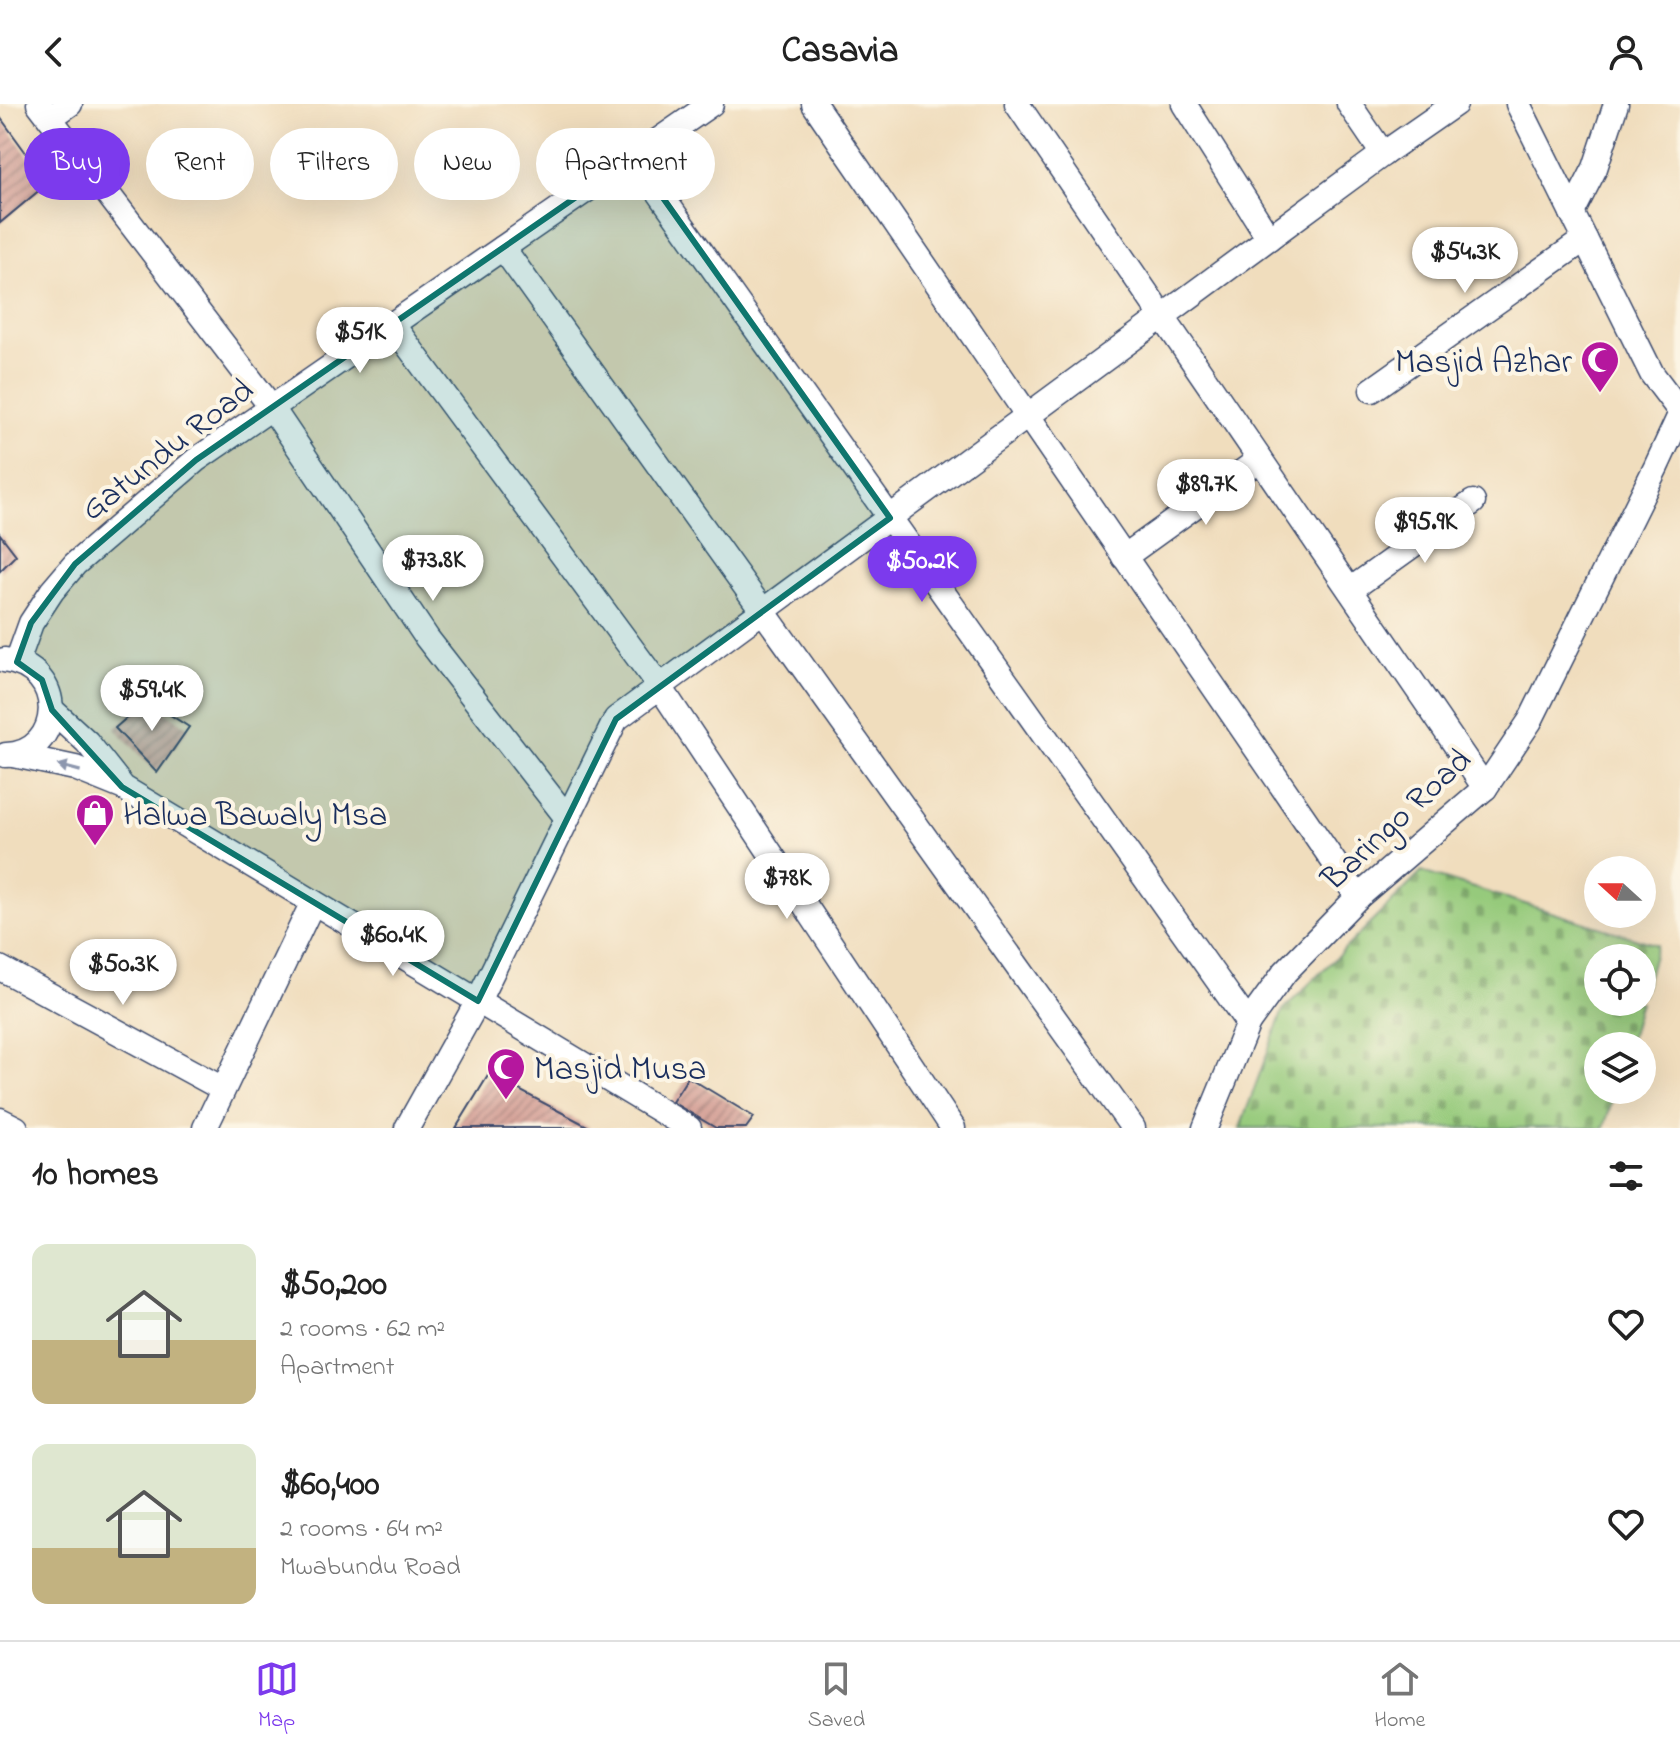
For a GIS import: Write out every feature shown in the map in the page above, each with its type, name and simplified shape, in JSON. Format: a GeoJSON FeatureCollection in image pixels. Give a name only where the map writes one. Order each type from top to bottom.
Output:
{"type":"FeatureCollection","features":[{"type":"Feature","properties":{"kind":"street","name":"Gatundu Road"},"geometry":{"type":"LineString","coordinates":[[676,128],[711,104]]}},
{"type":"Feature","properties":{"kind":"street"},"geometry":{"type":"LineString","coordinates":[[814,104],[1358,897]]}},
{"type":"Feature","properties":{"kind":"street"},"geometry":{"type":"LineString","coordinates":[[1017,104],[1485,788]]}},
{"type":"Feature","properties":{"kind":"street"},"geometry":{"type":"LineString","coordinates":[[1184,104],[1269,238]]}},
{"type":"Feature","properties":{"kind":"street"},"geometry":{"type":"LineString","coordinates":[[1349,104],[1383,154]]}},
{"type":"Feature","properties":{"kind":"street"},"geometry":{"type":"LineString","coordinates":[[407,1128],[478,1001],[616,719],[1455,104]]}},
{"type":"Feature","properties":{"kind":"street"},"geometry":{"type":"LineString","coordinates":[[1518,104],[1652,374],[1680,413]]}},
{"type":"Feature","properties":{"kind":"street"},"geometry":{"type":"LineString","coordinates":[[1572,213],[1595,168],[1616,104]]}},
{"type":"Feature","properties":{"kind":"street"},"geometry":{"type":"LineString","coordinates":[[53,109],[272,408],[427,638],[567,818]]}},
{"type":"Feature","properties":{"kind":"street"},"geometry":{"type":"LineString","coordinates":[[1555,179],[1595,168]]}},
{"type":"Feature","properties":{"kind":"street","name":"Gatundu Road"},"geometry":{"type":"LineString","coordinates":[[8,661],[52,591],[75,564],[196,460],[572,200]]}},
{"type":"Feature","properties":{"kind":"street"},"geometry":{"type":"LineString","coordinates":[[664,200],[1248,1023]]}},
{"type":"Feature","properties":{"kind":"street"},"geometry":{"type":"LineString","coordinates":[[1372,390],[1585,239]]}},
{"type":"Feature","properties":{"kind":"street"},"geometry":{"type":"LineString","coordinates":[[503,248],[1133,1128]]}},
{"type":"Feature","properties":{"kind":"street"},"geometry":{"type":"LineString","coordinates":[[392,324],[660,687],[953,1128]]}},
{"type":"Feature","properties":{"kind":"street","name":"Baringo Road"},"geometry":{"type":"LineString","coordinates":[[1205,1128],[1248,1023],[1285,972],[1358,897],[1485,788],[1530,721],[1680,413]]}},
{"type":"Feature","properties":{"kind":"street"},"geometry":{"type":"LineString","coordinates":[[1124,557],[1260,459]]}},
{"type":"Feature","properties":{"kind":"street"},"geometry":{"type":"LineString","coordinates":[[1350,590],[1473,502]]}},
{"type":"Feature","properties":{"kind":"street"},"geometry":{"type":"LineString","coordinates":[[7,755],[28,749],[40,739],[52,710],[50,694],[42,680],[31,668],[8,661]]}},
{"type":"Feature","properties":{"kind":"street"},"geometry":{"type":"LineString","coordinates":[[52,710],[87,742],[122,787]]}},
{"type":"Feature","properties":{"kind":"street"},"geometry":{"type":"LineString","coordinates":[[7,755],[75,768],[122,787],[689,1128]]}},
{"type":"Feature","properties":{"kind":"street"},"geometry":{"type":"LineString","coordinates":[[205,1128],[313,902]]}},
{"type":"Feature","properties":{"kind":"street"},"geometry":{"type":"LineString","coordinates":[[0,968],[223,1089]]}},
{"type":"Feature","properties":{"kind":"street"},"geometry":{"type":"LineString","coordinates":[[0,1120],[16,1128]]}},
{"type":"Feature","properties":{"kind":"highlighted area"},"geometry":{"type":"Polygon","coordinates":[[[634,157],[890,518],[616,719],[478,1001],[122,787],[52,710],[42,680],[17,662],[31,623],[75,564],[196,460],[634,157]]]}},
{"type":"Feature","properties":{"kind":"green space"},"geometry":{"type":"Polygon","coordinates":[[[1422,872],[1584,922],[1584,928],[1602,928],[1654,944],[1584,944],[1584,1016],[1636,1016],[1632,1032],[1584,1032],[1584,1104],[1611,1104],[1604,1128],[1240,1128],[1283,1010],[1422,872]]]}},
{"type":"Feature","properties":{"kind":"building"},"geometry":{"type":"Polygon","coordinates":[[[0,117],[24,150],[24,200],[28,200],[0,223],[0,117]]]}},
{"type":"Feature","properties":{"kind":"building"},"geometry":{"type":"Polygon","coordinates":[[[0,534],[16,555],[0,571],[0,534]]]}},
{"type":"Feature","properties":{"kind":"building"},"geometry":{"type":"Polygon","coordinates":[[[147,700],[189,727],[157,773],[115,728],[147,700]]]}},
{"type":"Feature","properties":{"kind":"building","name":"Masjid Musa"},"geometry":{"type":"Polygon","coordinates":[[[489,1074],[591,1128],[456,1128],[489,1074]]]}},
{"type":"Feature","properties":{"kind":"building"},"geometry":{"type":"Polygon","coordinates":[[[688,1077],[754,1117],[746,1128],[716,1128],[672,1102],[688,1077]]]}},
{"type":"Feature","properties":{"kind":"place","name":"Masjid Azhar"},"geometry":{"type":"Point","coordinates":[1600,394]}},
{"type":"Feature","properties":{"kind":"place","name":"Halwa Bawaly Msa"},"geometry":{"type":"Point","coordinates":[95,847]}},
{"type":"Feature","properties":{"kind":"place","name":"Masjid Musa"},"geometry":{"type":"Point","coordinates":[506,1101]}}]}
